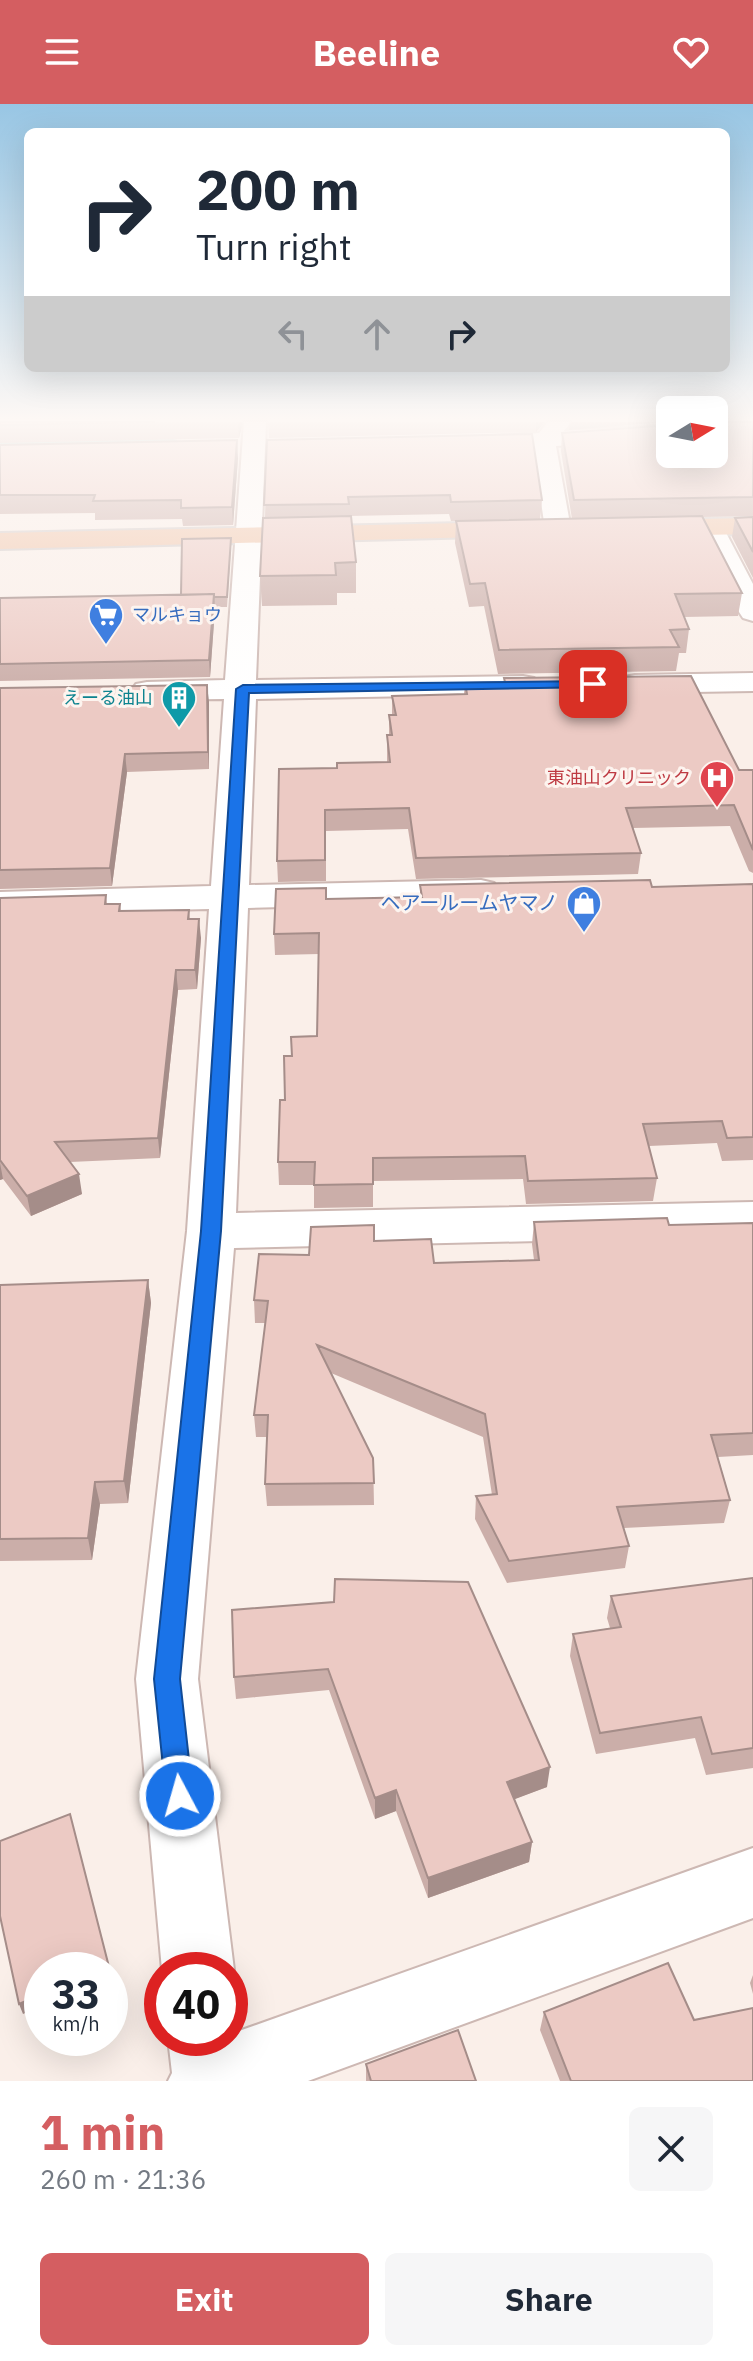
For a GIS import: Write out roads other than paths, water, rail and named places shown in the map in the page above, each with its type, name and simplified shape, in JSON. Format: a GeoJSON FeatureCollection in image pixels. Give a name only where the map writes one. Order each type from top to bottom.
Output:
{"type":"FeatureCollection","features":[{"type":"Feature","properties":{"kind":"main road"},"geometry":{"type":"LineString","coordinates":[[619,529],[753,526]]}},
{"type":"Feature","properties":{"kind":"main road"},"geometry":{"type":"LineString","coordinates":[[0,541],[589,529]]}},
{"type":"Feature","properties":{"kind":"street"},"geometry":{"type":"LineString","coordinates":[[196,1952],[167,1679],[211,1231],[252,514]]}},
{"type":"Feature","properties":{"kind":"street"},"geometry":{"type":"LineString","coordinates":[[557,514],[558,529]]}},
{"type":"Feature","properties":{"kind":"street"},"geometry":{"type":"LineString","coordinates":[[710,527],[753,612]]}},
{"type":"Feature","properties":{"kind":"street"},"geometry":{"type":"LineString","coordinates":[[609,684],[753,682]]}},
{"type":"Feature","properties":{"kind":"street"},"geometry":{"type":"LineString","coordinates":[[121,691],[546,685]]}},
{"type":"Feature","properties":{"kind":"street"},"geometry":{"type":"LineString","coordinates":[[0,903],[515,890]]}},
{"type":"Feature","properties":{"kind":"street"},"geometry":{"type":"LineString","coordinates":[[211,1231],[753,1219]]}},
{"type":"Feature","properties":{"kind":"street"},"geometry":{"type":"LineString","coordinates":[[208,2070],[753,1883]]}},
{"type":"Feature","properties":{"kind":"place","name":"マルキョウ"},"geometry":{"type":"Point","coordinates":[106,646]}},
{"type":"Feature","properties":{"kind":"place","name":"えーる油山"},"geometry":{"type":"Point","coordinates":[179,729]}},
{"type":"Feature","properties":{"kind":"place","name":"東油山クリニック"},"geometry":{"type":"Point","coordinates":[717,809]}},
{"type":"Feature","properties":{"kind":"place","name":"ヘアールームヤマノ"},"geometry":{"type":"Point","coordinates":[584,934]}}]}
